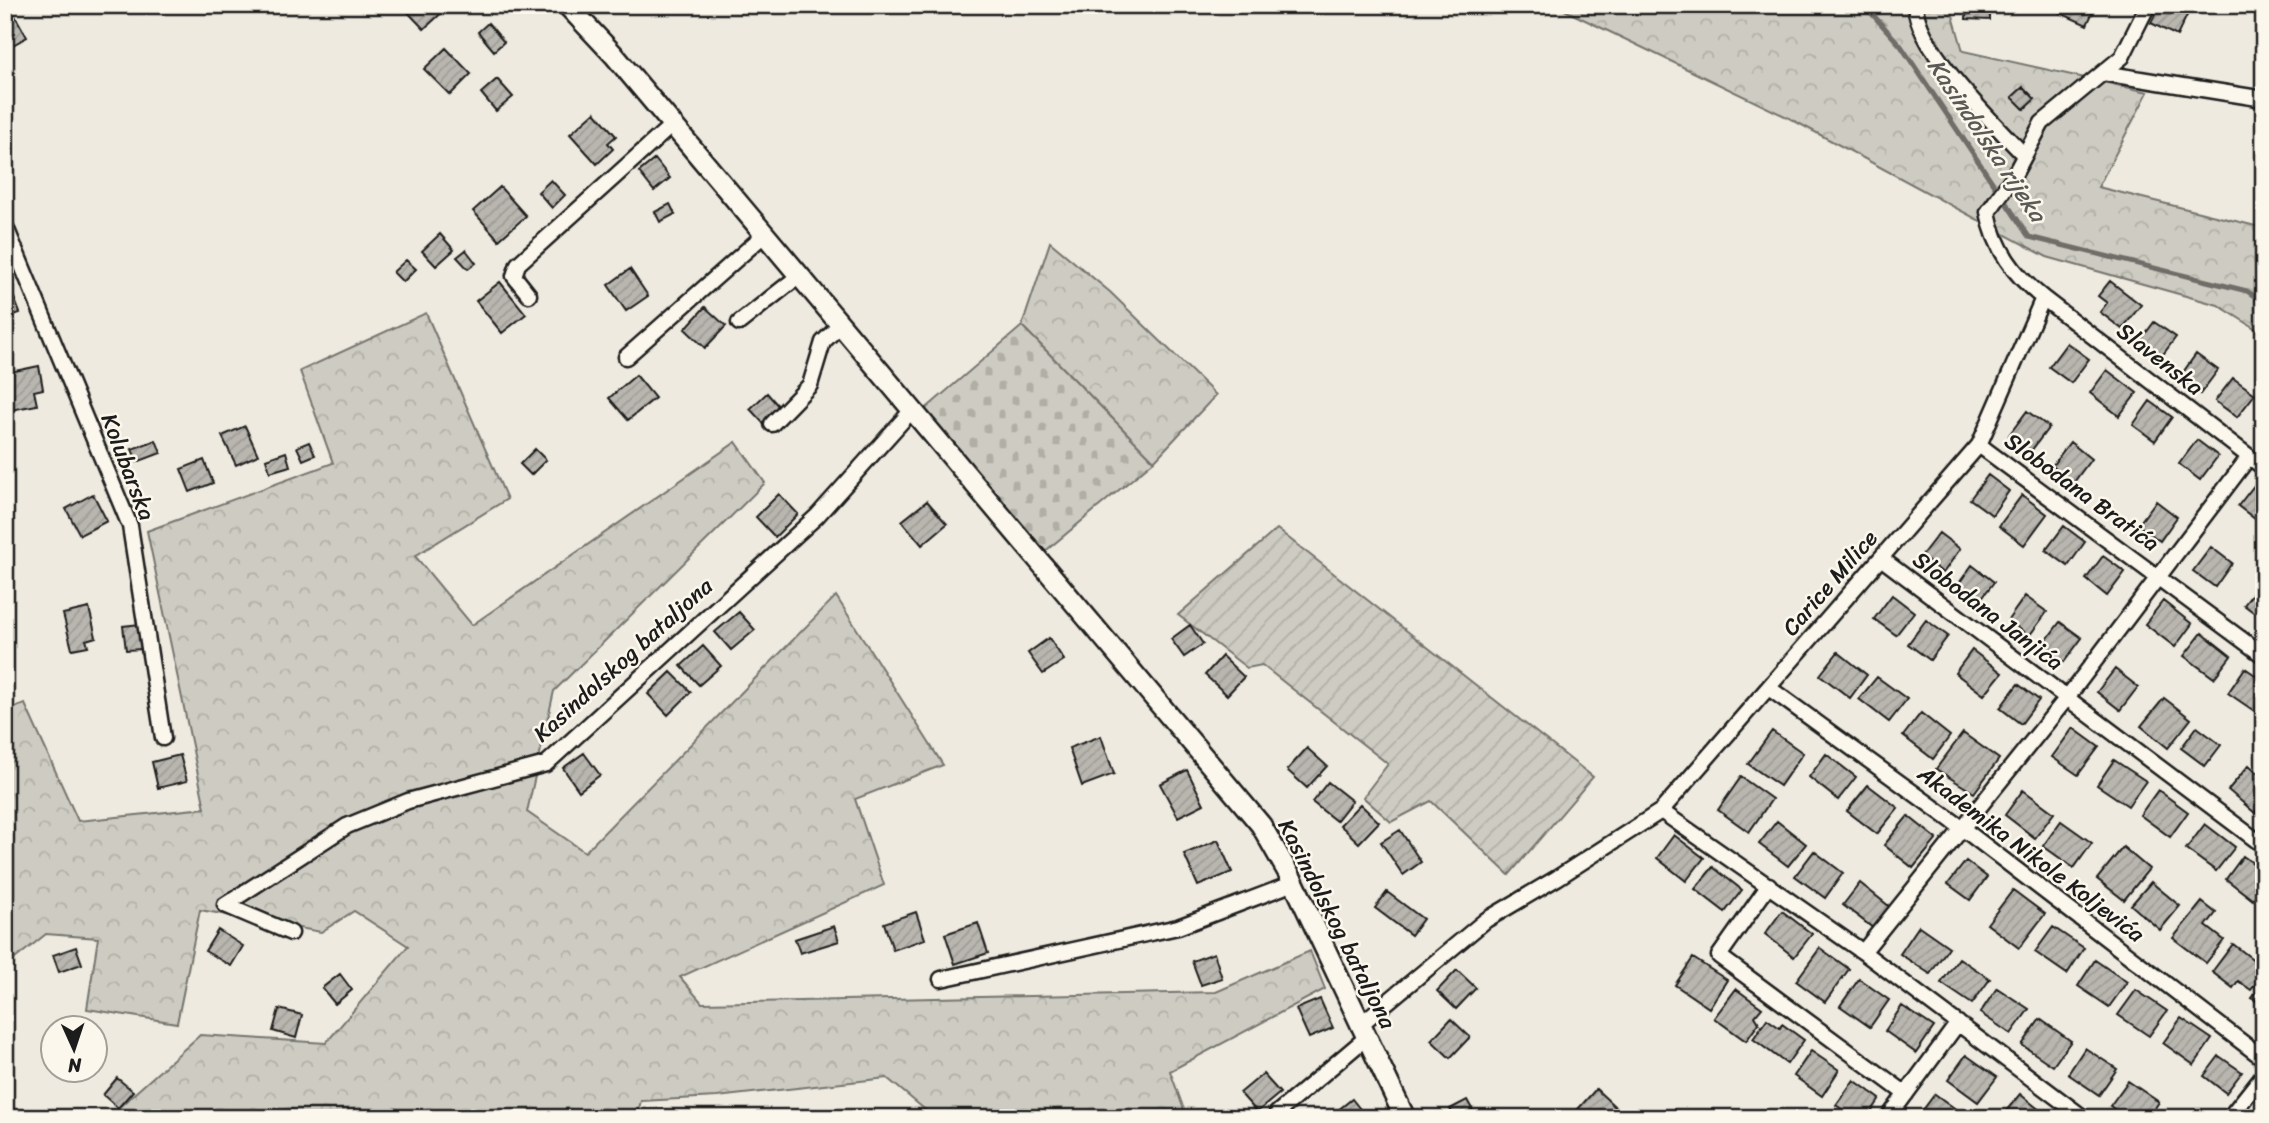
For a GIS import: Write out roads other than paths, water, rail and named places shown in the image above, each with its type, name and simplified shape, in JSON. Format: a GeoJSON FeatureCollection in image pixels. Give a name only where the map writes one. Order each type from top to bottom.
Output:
{"type":"FeatureCollection","features":[{"type":"Feature","properties":{"kind":"street","name":"Kasindolskog bataljona"},"geometry":{"type":"LineString","coordinates":[[566,5],[673,124],[1261,825],[1294,883],[1405,1118]]}},
{"type":"Feature","properties":{"kind":"street"},"geometry":{"type":"LineString","coordinates":[[1915,5],[1924,32],[1938,59],[2023,155]]}},
{"type":"Feature","properties":{"kind":"street"},"geometry":{"type":"LineString","coordinates":[[2043,298],[2019,279],[2006,260],[1992,232],[1988,212],[2013,177],[2042,122],[2122,57],[2148,5]]}},
{"type":"Feature","properties":{"kind":"street"},"geometry":{"type":"LineString","coordinates":[[2103,73],[2264,99]]}},
{"type":"Feature","properties":{"kind":"street"},"geometry":{"type":"LineString","coordinates":[[529,295],[514,276],[518,264],[673,124]]}},
{"type":"Feature","properties":{"kind":"street","name":"Kolubarska"},"geometry":{"type":"LineString","coordinates":[[5,225],[130,526],[163,738]]}},
{"type":"Feature","properties":{"kind":"street"},"geometry":{"type":"LineString","coordinates":[[626,357],[765,234]]}},
{"type":"Feature","properties":{"kind":"street"},"geometry":{"type":"LineString","coordinates":[[739,323],[800,275]]}},
{"type":"Feature","properties":{"kind":"street","name":"Carice Milice"},"geometry":{"type":"LineString","coordinates":[[1278,1113],[1486,920],[1661,811],[1979,445],[2043,298]]}},
{"type":"Feature","properties":{"kind":"street","name":"Slavenska"},"geometry":{"type":"LineString","coordinates":[[2043,298],[2264,468]]}},
{"type":"Feature","properties":{"kind":"street"},"geometry":{"type":"LineString","coordinates":[[772,424],[810,385],[823,342],[841,324]]}},
{"type":"Feature","properties":{"kind":"street","name":"Kasindolskog bataljona"},"geometry":{"type":"LineString","coordinates":[[291,933],[225,905],[347,826],[408,801],[546,764],[817,516],[913,409]]}},
{"type":"Feature","properties":{"kind":"street","name":"Slobodana Bratića"},"geometry":{"type":"LineString","coordinates":[[1979,445],[2264,656]]}},
{"type":"Feature","properties":{"kind":"street","name":"Slobodana Bratića"},"geometry":{"type":"LineString","coordinates":[[2158,576],[2249,457]]}},
{"type":"Feature","properties":{"kind":"street","name":"Slobodana Janjića"},"geometry":{"type":"LineString","coordinates":[[1882,559],[2264,846]]}},
{"type":"Feature","properties":{"kind":"street","name":"Slobodana Janjića"},"geometry":{"type":"LineString","coordinates":[[1863,952],[2066,699],[2158,576]]}},
{"type":"Feature","properties":{"kind":"street","name":"Akademika Nikole Koljevića"},"geometry":{"type":"LineString","coordinates":[[1769,688],[1962,828],[2264,1059]]}},
{"type":"Feature","properties":{"kind":"street"},"geometry":{"type":"LineString","coordinates":[[1661,811],[1863,952],[2084,1118]]}},
{"type":"Feature","properties":{"kind":"street"},"geometry":{"type":"LineString","coordinates":[[941,979],[1178,927],[1294,883]]}},
{"type":"Feature","properties":{"kind":"street"},"geometry":{"type":"LineString","coordinates":[[1769,885],[1718,956],[1906,1094]]}},
{"type":"Feature","properties":{"kind":"street"},"geometry":{"type":"LineString","coordinates":[[1888,1118],[1958,1023]]}},
{"type":"Feature","properties":{"kind":"street"},"geometry":{"type":"LineString","coordinates":[[2229,1118],[2264,1074]]}},
{"type":"Feature","properties":{"kind":"waterway","name":"Kasindolska rijeka"},"geometry":{"type":"LineString","coordinates":[[1864,5],[1901,46],[2029,237],[2247,291],[2264,303]]}}]}
